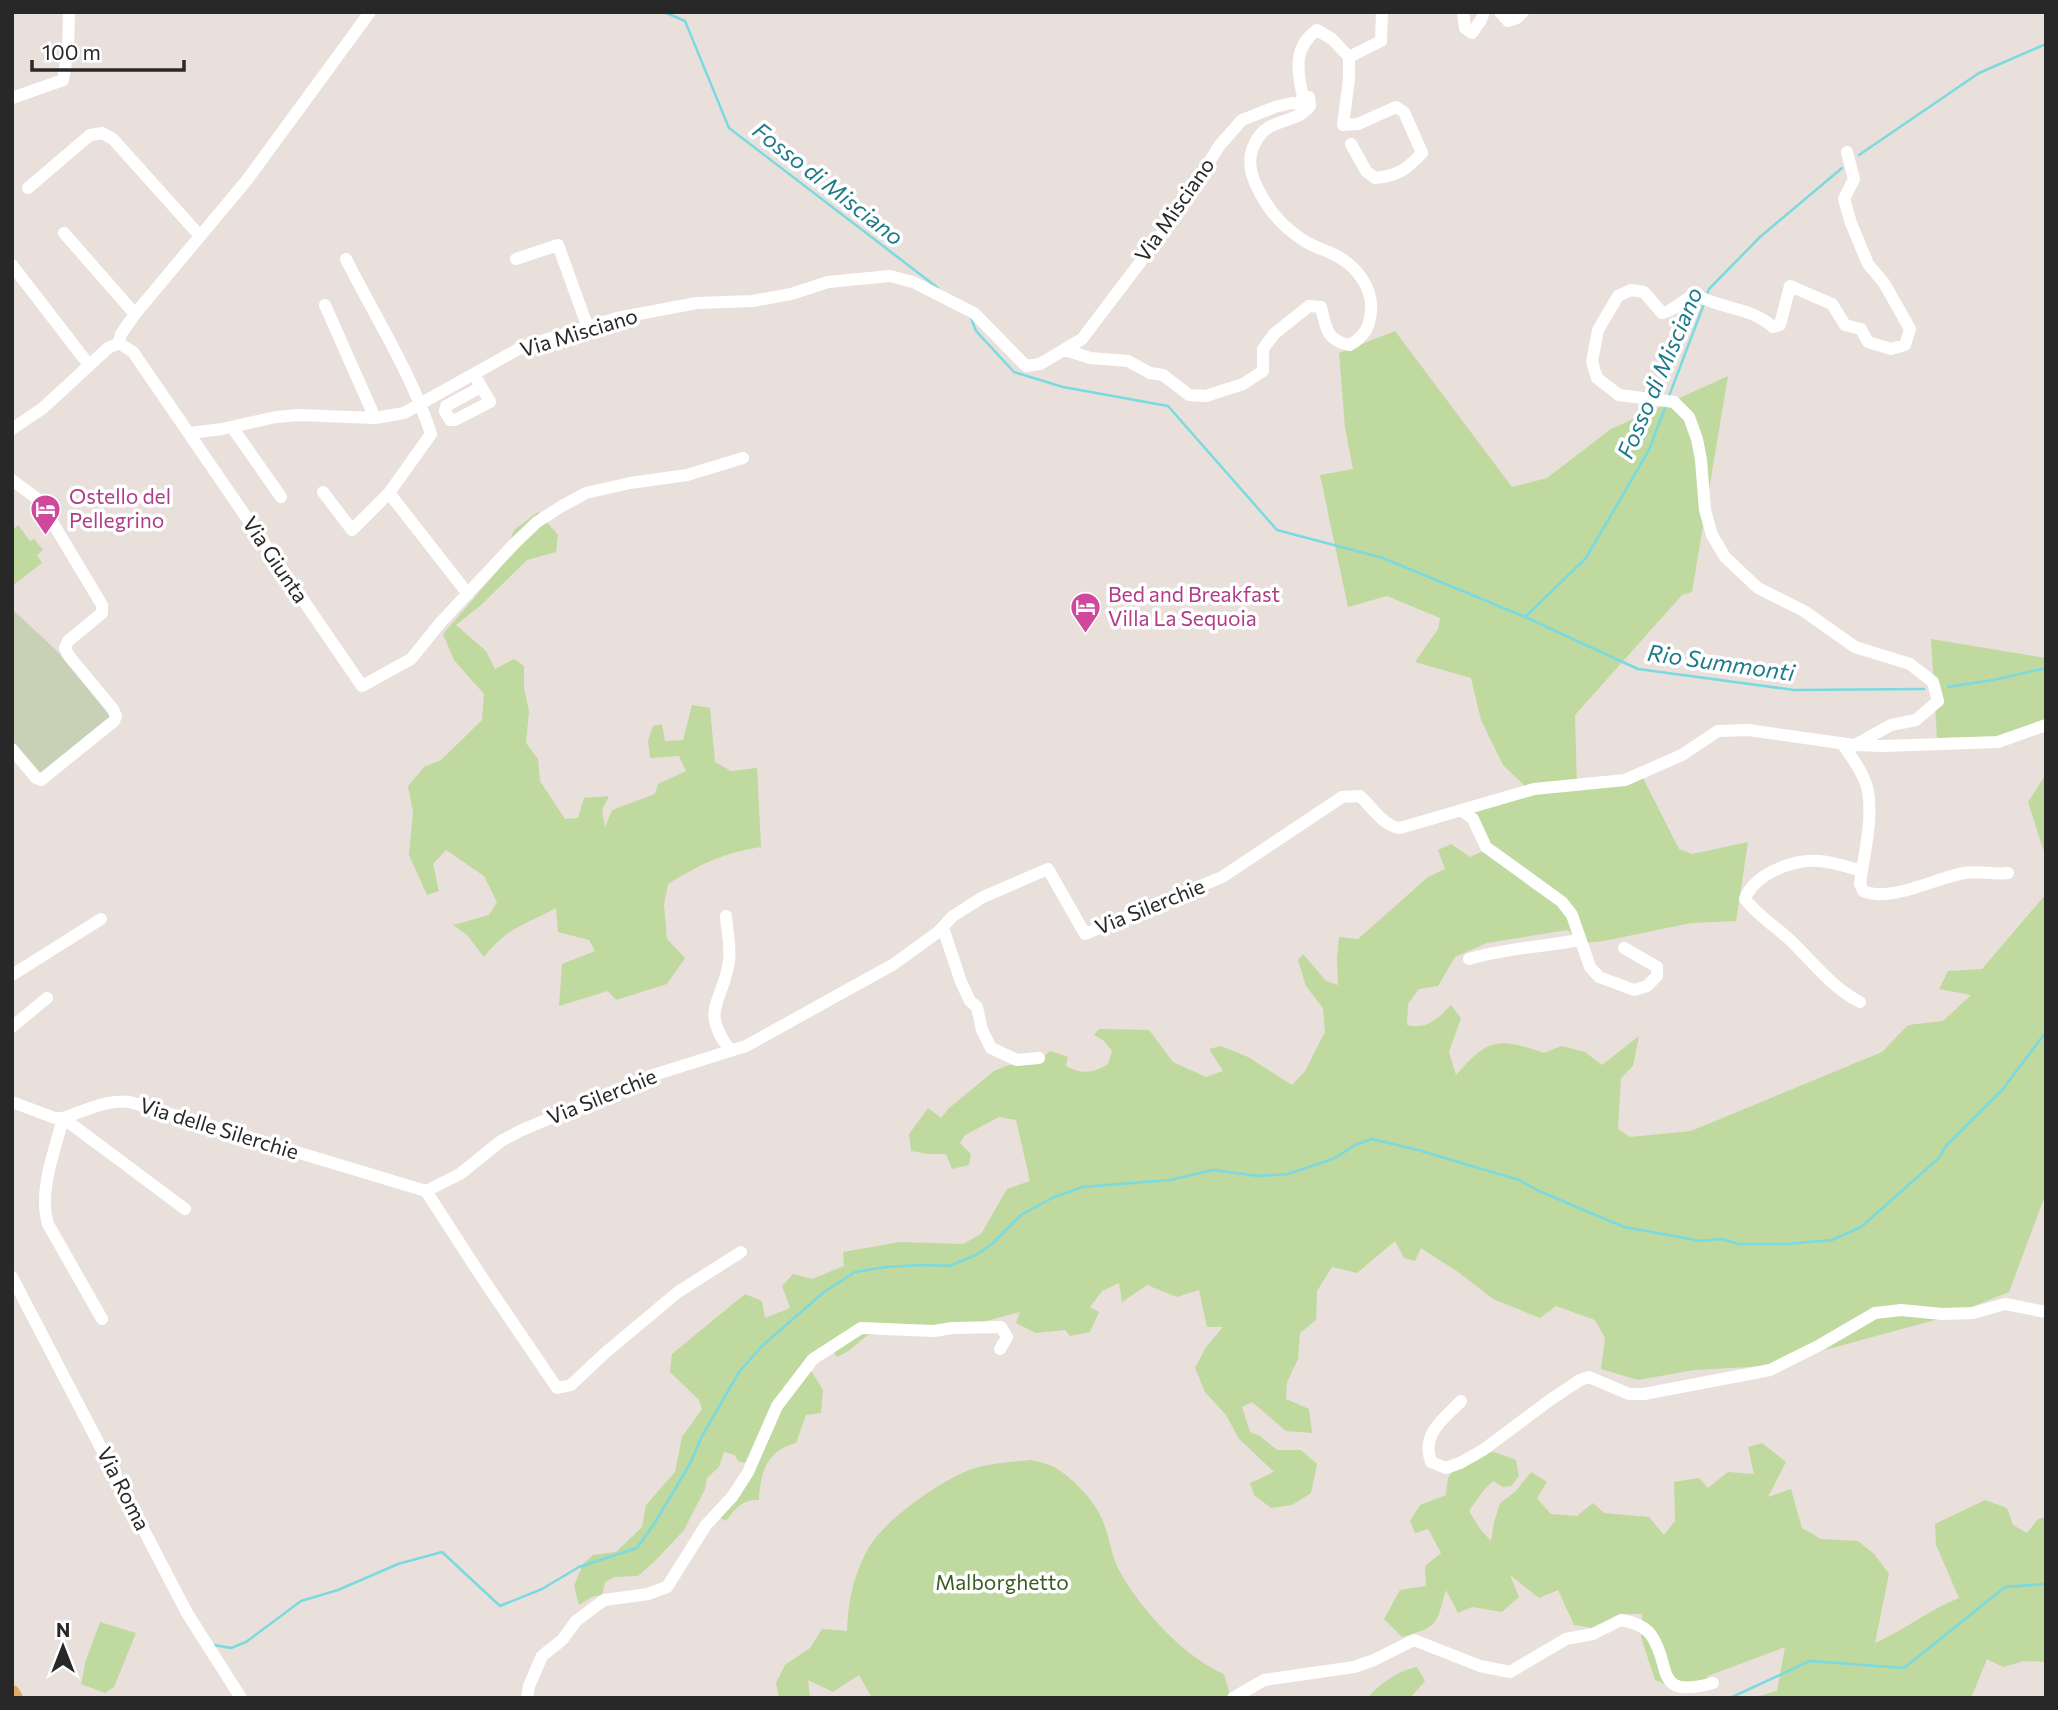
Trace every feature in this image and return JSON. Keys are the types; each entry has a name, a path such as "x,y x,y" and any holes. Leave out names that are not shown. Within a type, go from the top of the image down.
{"main road":[{"path":"12,1693 15,1698"}],"street":[{"path":"12,97 63,80 68,50 69,12"},
{"path":"119,343 121,334 135,314 282,135 370,12"},
{"path":"1349,57 1381,41 1382,12"},
{"path":"1463,12 1465,28 1472,33 1484,12"},
{"path":"1500,12 1508,21 1517,19 1523,12"},
{"path":"1303,97 1297,74 1298,55 1307,37 1317,30 1332,39 1349,57 1343,125 1358,124 1396,107 1404,112 1422,153 1412,164 1393,176 1375,178 1366,171 1351,144"},
{"name":"Via Misciano","path":"190,433 299,415 375,418 404,413 522,347 617,318 697,303 753,301 791,294 828,282 890,276 922,286 974,313 1026,366 1040,364 1082,339 1182,207 1219,146 1242,120 1275,107 1299,104 1303,97 1308,97 1310,106 1303,114 1274,123 1255,141 1249,160 1254,181 1266,206 1286,227 1304,241 1339,257 1364,278 1372,307 1367,331 1361,339 1350,345 1338,343 1328,332 1321,307 1309,306 1274,334 1263,349 1263,371 1243,384 1206,396 1189,395 1163,375 1150,373 1128,361 1090,358 1065,350"},
{"path":"27,188 90,135 102,133 113,139 200,236"},
{"path":"1847,152 1854,179 1844,199 1851,223 1868,264 1884,283 1910,329 1905,345 1891,349 1868,342 1861,329 1845,324 1832,304 1790,286 1780,325 1773,327 1752,313 1709,302 1696,295 1687,297 1668,312 1662,313 1644,292 1631,290 1618,296 1598,330 1592,362 1597,378 1619,395 1667,401 1689,417 1697,439 1705,510 1712,535 1725,557 1758,588 1804,611 1855,647 1910,664 1933,681 1938,701 1916,720 1891,724 1848,744"},
{"path":"64,233 135,314"},
{"path":"516,259 558,245 588,328"},
{"path":"323,492 352,530 389,493 431,434 422,405 346,259"},
{"path":"12,265 89,365"},
{"path":"325,305 375,418"},
{"path":"12,429 43,408 108,348 119,343"},
{"path":"119,343 133,352 190,433"},
{"path":"474,374 481,387"},
{"path":"232,427 281,497"},
{"name":"Via Giunta","path":"190,433 362,686 411,659 468,594"},
{"path":"389,493 468,594 537,522 586,493 630,483 687,475 743,458"},
{"path":"12,480 39,500 102,605 102,613 68,641 65,648 116,716 41,780 36,778 12,749"},
{"path":"1848,744 1884,746 1998,742 2046,725"},
{"name":"Via Silerchie","path":"426,1191 460,1174 522,1129 650,1076 746,1045 875,976 943,928 953,916 983,897 1048,869 1084,934 1222,877 1342,797 1360,796 1392,827 1400,828 1534,789 1625,780 1682,755 1718,731 1748,730 1848,744"},
{"path":"1848,744 1868,792 1868,828 1860,884 1863,891 1873,896 1893,893 1965,872 2008,873"},
{"path":"1461,810 1473,819 1486,847 1562,902 1572,915 1590,967 1599,977 1634,990 1647,986 1657,976 1657,967 1624,948"},
{"path":"1860,1002 1829,981 1745,899 1756,881 1784,866 1803,862 1828,862 1862,872"},
{"path":"726,916 729,957 716,1002 714,1026 730,1051"},
{"path":"12,975 101,919"},
{"path":"943,928 961,982 970,1001 977,1007 982,1030 991,1048 1017,1060 1040,1058"},
{"path":"1469,959 1500,951 1579,940"},
{"path":"12,1027 47,998"},
{"path":"12,1102 55,1118 63,1118 185,1209"},
{"name":"Via delle Silerchie","path":"63,1118 105,1103 131,1102 426,1191"},
{"path":"63,1118 47,1180 44,1212 48,1224 102,1319"},
{"path":"426,1191 557,1388 571,1385 678,1292 741,1252"},
{"name":"Via Roma","path":"12,1276 187,1613 242,1698"},
{"path":"1461,1401 1430,1433 1427,1451 1431,1462 1446,1468 1483,1450 1550,1400 1589,1377 1629,1394 1644,1394 1770,1370 1875,1313 1901,1310 1942,1314 1973,1313 2005,1304 2046,1312"},
{"path":"527,1698 529,1686 542,1656 562,1640 576,1621 604,1600 648,1594 667,1587 706,1525 732,1497 748,1472 777,1406 813,1359 861,1328 934,1331 1001,1327 1007,1337 1000,1349"},
{"path":"1233,1698 1264,1680 1354,1667 1414,1640 1480,1665 1510,1671 1566,1639 1593,1634 1621,1620 1636,1623 1650,1633 1670,1682 1681,1688 1713,1683"}],"green space":[{"path":"1395,331 1512,487 1547,478 1611,429 1728,376 1692,592 1682,595 1575,715 1577,786 1642,776 1679,849 1692,854 1748,842 1736,921 1691,923 1584,943 1567,930 1487,943 1455,957 1438,986 1419,989 1408,1004 1407,1025 1426,1025 1451,1005 1461,1018 1449,1052 1456,1075 1477,1054 1495,1044 1516,1044 1544,1053 1561,1046 1585,1052 1602,1065 1639,1036 1633,1066 1621,1078 1618,1129 1630,1137 1691,1131 1882,1052 1908,1025 1943,1021 1971,995 1939,989 1948,971 1982,969 2046,894 2046,1193 2009,1292 1946,1317 1766,1366 1694,1370 1638,1380 1601,1369 1605,1338 1595,1320 1556,1306 1540,1318 1493,1299 1421,1248 1415,1261 1404,1258 1395,1241 1357,1273 1332,1267 1317,1291 1316,1320 1300,1333 1298,1359 1287,1382 1286,1399 1309,1409 1312,1433 1286,1431 1252,1402 1242,1407 1250,1432 1260,1436 1277,1450 1301,1450 1317,1464 1311,1493 1292,1505 1271,1508 1254,1495 1250,1483 1274,1472 1239,1439 1226,1415 1205,1392 1195,1368 1206,1347 1223,1327 1207,1327 1199,1290 1177,1297 1147,1285 1122,1302 1119,1283 1102,1291 1090,1307 1099,1312 1090,1332 1070,1336 1065,1330 1036,1333 1016,1323 1020,1312 982,1322 896,1334 868,1335 837,1357 828,1344 807,1364 823,1390 821,1413 806,1415 796,1443 778,1451 767,1464 761,1481 759,1500 748,1501 740,1506 726,1521 714,1515 746,1463 738,1461 735,1455 724,1452 719,1467 707,1478 705,1489 684,1530 656,1560 638,1576 615,1577 605,1582 602,1595 592,1597 579,1605 574,1586 583,1564 593,1555 616,1552 642,1527 646,1505 675,1472 682,1437 702,1409 699,1400 670,1372 672,1354 745,1294 762,1301 765,1318 790,1308 782,1286 793,1274 812,1279 844,1266 843,1252 900,1242 963,1244 981,1234 1007,1189 1030,1181 1016,1120 999,1117 965,1135 960,1143 971,1154 969,1165 952,1169 946,1154 911,1151 909,1134 928,1108 941,1118 949,1108 994,1071 1009,1065 1037,1063 1050,1051 1068,1057 1066,1066 1077,1071 1087,1072 1103,1067 1108,1064 1112,1051 1103,1040 1094,1035 1099,1029 1149,1030 1173,1062 1206,1077 1223,1071 1209,1049 1221,1046 1248,1057 1292,1085 1305,1071 1325,1032 1323,1008 1306,986 1298,960 1303,954 1326,981 1338,985 1339,937 1358,939 1428,877 1445,869 1438,850 1451,844 1470,857 1490,848 1474,812 1529,790 1503,765 1481,720 1471,678 1415,662 1438,629 1440,618 1387,596 1348,607 1320,475 1353,469 1345,428 1339,353"},
{"path":"538,512 558,535 556,552 527,560 481,605 456,625 486,651 495,669 514,659 524,666 524,688 529,711 526,743 538,759 540,781 565,819 578,818 584,798 609,796 602,810 605,827 612,810 655,794 658,784 686,771 679,756 650,758 648,741 653,726 662,724 665,741 683,740 692,705 710,708 715,762 731,771 757,768 761,847 713,860 668,884 664,905 667,939 685,958 667,984 616,1000 608,991 559,1006 562,964 595,951 589,940 558,932 556,908 509,933 484,957 467,935 453,925 489,915 497,902 484,876 446,850 433,864 439,891 427,895 409,855 413,812 408,786 424,767 441,760 482,720 484,694 454,660 443,634 499,569 514,530"},
{"path":"18,525 30,541 34,539 43,550 37,555 42,563 12,586 12,530"},
{"path":"12,609 57,651 112,719 43,775 12,741"},
{"path":"1931,639 2046,658 2046,724 1998,737 1937,738"},
{"path":"2046,774 2046,858 2028,802"},
{"path":"1762,1443 1786,1462 1768,1497 1791,1489 1802,1528 1821,1539 1858,1541 1874,1554 1889,1574 1875,1643 1959,1598 1936,1545 1935,1524 1985,1500 2007,1508 2013,1525 2027,1533 2038,1519 2046,1517 2046,1662 2024,1661 2003,1667 1987,1659 1971,1698 1751,1698 1777,1691 1785,1647 1708,1676 1700,1689 1677,1689 1655,1680 1641,1637 1642,1614 1626,1614 1592,1628 1574,1625 1558,1590 1539,1598 1510,1575 1519,1597 1502,1612 1472,1607 1458,1613 1446,1590 1437,1617 1430,1627 1402,1637 1384,1619 1400,1590 1426,1586 1425,1566 1441,1553 1428,1529 1415,1533 1410,1521 1420,1505 1446,1495 1448,1478 1462,1457 1494,1452 1516,1460 1519,1476 1511,1486 1503,1487 1493,1481 1469,1511 1491,1541 1500,1503 1515,1492 1531,1472 1547,1482 1537,1498 1551,1514 1577,1516 1593,1503 1604,1513 1649,1517 1664,1535 1675,1521 1674,1482 1699,1478 1708,1488 1728,1472 1754,1474 1748,1447"},
{"name":"Malborghetto","path":"1031,1460 1056,1468 1087,1495 1103,1522 1119,1570 1128,1585 1151,1616 1179,1644 1224,1674 1231,1698 872,1698 859,1675 833,1692 808,1680 810,1698 779,1698 776,1683 785,1665 810,1648 822,1629 847,1631 850,1598 859,1567 869,1547 888,1525 915,1502 959,1474 986,1465"},
{"path":"100,1622 136,1633 114,1687 105,1693 81,1684 86,1660"},
{"path":"1417,1667 1425,1681 1410,1698 1367,1698 1390,1678"}],"waterway":[{"name":"Fosso di Misciano","path":"664,12 685,21 729,128 938,288"},
{"name":"Fosso di Misciano","path":"1859,155 1979,73 2046,44"},
{"name":"Fosso di Misciano","path":"1707,294 1760,237 1842,168"},
{"name":"Fosso di Misciano","path":"1669,396 1704,304"},
{"name":"Fosso di Misciano","path":"971,318 976,331 1014,372 1063,387 1168,406 1277,530 1383,558 1525,617 1586,558 1649,450 1666,405"},
{"name":"Rio Summonti","path":"1525,617 1638,669 1794,690 1924,689"},
{"name":"Rio Summonti","path":"1948,687 2046,668"},
{"path":"214,1645 231,1648 246,1642 301,1601 338,1590 398,1564 442,1552 500,1606 542,1589 579,1567 637,1548 690,1464 702,1436 739,1372 762,1346 824,1292 855,1272 886,1267 949,1266 976,1255 992,1244 1021,1215 1052,1198 1082,1187 1170,1180 1213,1170 1259,1176 1288,1174 1335,1158 1355,1145 1372,1139 1519,1180 1624,1227 1701,1241 1721,1239 1739,1244 1832,1240 1861,1227 1939,1158 1945,1147 2002,1090 2046,1032"},
{"path":"1730,1698 1810,1661 1904,1668 2005,1587 2046,1584"}],"place":[{"name":"Ostello del Pellegrino","path":"46,536"},
{"name":"Bed and Breakfast Villa La Sequoia","path":"1085,634"}]}
